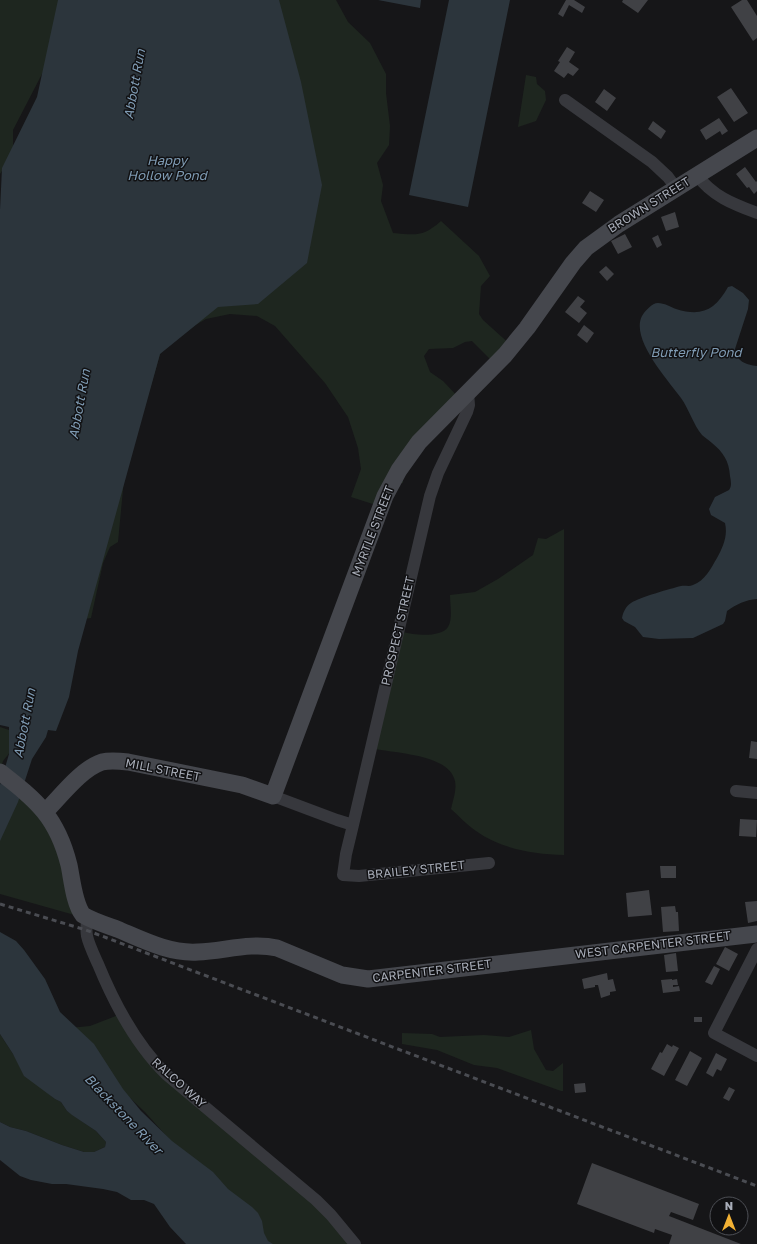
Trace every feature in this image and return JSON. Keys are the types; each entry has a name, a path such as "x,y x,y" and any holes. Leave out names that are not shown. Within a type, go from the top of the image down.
{"street":[{"path":"566,100 652,162 668,177 676,188"},
{"name":"BROWN STREET","path":"555,289 573,263 594,241 757,138"},
{"path":"697,175 704,184 718,196 757,213"},
{"name":"MYRTLE STREET","path":"274,796 391,482 419,442 516,342 555,289"},
{"name":"PROSPECT STREET","path":"343,875 352,825 430,496 438,474 467,412 469,405 468,393"},
{"name":"MILL STREET","path":"45,812 81,775 90,768 103,762 117,761 242,785 352,825"},
{"path":"0,772 27,793 45,812 51,821 63,844 80,911 88,917"},
{"path":"736,791 757,793"},
{"name":"BRAILEY STREET","path":"343,875 359,876 489,863"},
{"name":"CARPENTER STREET","path":"88,917 159,946 175,950 198,952 254,946 269,946 342,975 364,979 375,979 549,958"},
{"name":"RALCO WAY","path":"88,917 86,924 87,937 104,979 135,1035 158,1066 316,1200 331,1215 355,1244"},
{"name":"WEST CARPENTER STREET","path":"549,958 757,934"},
{"path":"757,948 714,1033 757,1056"}],"shaded area":[{"path":"0,0 62,0 58,43 13,130 13,148 9,160 0,174"},
{"path":"273,0 336,0 348,22 370,43 386,74 386,93 390,126 389,145 377,163 383,185 381,201 393,233 419,234 429,230 441,221 479,256 490,276 481,286 479,314 483,320 512,346 495,364 472,341 465,342 453,348 429,349 424,356 430,372 443,381 461,400 403,472 403,483 396,483 382,507 351,497 361,469 358,448 348,417 325,383 275,326 257,316 230,314 206,319 163,344 124,479 118,542 110,547 103,563 91,618 84,619 92,563"},
{"path":"526,75 536,77 537,84 545,91 546,100 536,121 518,127"},
{"path":"564,529 564,855 529,852 507,846 486,837 469,826 451,809 456,786 454,778 449,770 441,764 419,756 375,749 403,632 427,635 440,633 445,630 450,624 450,595 475,592 498,579 533,555 538,538 546,539"},
{"path":"0,727 12,731 11,751 3,761 0,771"},
{"path":"17,793 41,810 82,918 0,894 0,833"},
{"path":"121,1014 157,1068 304,1191 354,1244 269,1244 203,1177 145,1112 129,1097 69,1028 90,1026"},
{"path":"531,1030 534,1049 546,1070 553,1071 563,1063 563,1091 497,1068 474,1065 437,1050 402,1044 402,1033 432,1034 440,1037 484,1035 509,1037"},
{"path":"0,1034 13,1054 50,1095 61,1102 67,1111 96,1131 106,1142 105,1147 94,1152 84,1152 26,1131 10,1127 0,1122"}],"water":[{"name":"Happy Hollow Pond","path":"58,0 279,0 301,82 322,185 307,263 258,304 218,307 160,354 78,651 69,697 56,731 48,730 46,737 32,759 18,802 0,841 0,785 9,754 9,727 0,725 0,210 2,168 37,97"},
{"path":"378,0 421,0 420,8"},
{"path":"449,0 510,0 468,207 409,195"},
{"name":"Butterfly Pond","path":"732,286 743,293 749,300 748,309 735,349 737,357 742,362 757,366 757,599 745,601 734,606 727,611 723,624 693,638 659,639 643,637 635,627 624,621 622,618 625,609 631,603 655,593 681,586 692,586 707,574 721,550 726,532 725,523 711,515 709,509 715,497 729,490 731,483 725,457 699,431 684,402 660,371 646,348 641,336 640,325 642,316 651,306 656,303 665,304 685,311 700,312 707,310 718,301 728,287"},
{"name":"Blackstone River","path":"0,932 16,941 24,950 45,979 60,1012 94,1044 123,1089 141,1111 172,1141 213,1172 228,1189 258,1213 262,1221 264,1233 268,1241 273,1244 186,1244 170,1227 154,1204 144,1200 131,1200 117,1192 103,1189 66,1184 52,1184 31,1180 20,1176 0,1160 0,1122 10,1127 26,1131 84,1152 94,1152 105,1147 106,1142 96,1131 67,1111 61,1102 24,1076 13,1054 0,1034"}],"building":[{"path":"566,0 574,0 585,7 582,13 569,5 563,17 558,14"},
{"path":"623,0 648,0 638,13 622,2"},
{"path":"742,0 747,0 757,16 757,38 753,41 731,7"},
{"path":"567,47 575,52 569,62 579,69 573,76 568,73 564,78 554,71 560,62 558,61"},
{"path":"731,88 748,113 734,122 717,97"},
{"path":"604,89 616,98 607,111 595,102"},
{"path":"719,118 728,131 722,135 720,131 706,140 700,130"},
{"path":"653,121 666,131 661,139 648,129"},
{"path":"745,167 756,182 757,181 757,191 754,194 736,174"},
{"path":"590,191 604,200 596,212 582,203"},
{"path":"675,212 679,227 666,231 661,217"},
{"path":"625,234 632,247 618,254 611,241"},
{"path":"658,235 662,245 657,248 652,238"},
{"path":"606,266 614,274 607,281 599,272"},
{"path":"578,296 585,301 580,307 587,313 579,323 565,312"},
{"path":"584,325 594,333 587,343 577,335"},
{"path":"751,741 757,742 757,759 749,758"},
{"path":"740,819 757,820 756,837 739,836"},
{"path":"660,866 676,866 676,878 661,878"},
{"path":"649,890 652,915 628,917 626,893"},
{"path":"757,901 757,921 748,923 745,902"},
{"path":"675,906 676,912 678,912 679,931 663,932 661,907"},
{"path":"725,947 738,954 729,971 716,964"},
{"path":"676,953 678,971 666,972 664,955"},
{"path":"714,966 720,969 712,985 705,982"},
{"path":"607,973 608,980 613,979 616,991 610,992 610,995 601,998 598,985 584,989 582,979"},
{"path":"677,979 678,985 673,985 673,987 679,986 680,991 663,993 661,980"},
{"path":"694,1017 702,1017 702,1022 694,1022"},
{"path":"667,1044 672,1047 673,1045 679,1048 664,1076 651,1069 660,1052 662,1053"},
{"path":"690,1051 702,1058 687,1086 675,1080"},
{"path":"716,1053 727,1059 721,1071 717,1069 713,1077 706,1073"},
{"path":"585,1083 586,1092 575,1093 574,1084"},
{"path":"729,1087 735,1090 729,1101 723,1098"},
{"path":"592,1163 699,1204 693,1220 671,1212 669,1216 709,1232 709,1236 720,1236 741,1244 669,1244 672,1235 655,1229 654,1233 577,1204"}],"railway":[{"path":"0,904 86,930 757,1186"}],"water label":[{"name":"Abbott Run","path":"134,84"},
{"name":"Abbott Run","path":"79,404"},
{"name":"Abbott Run","path":"24,723"}]}
